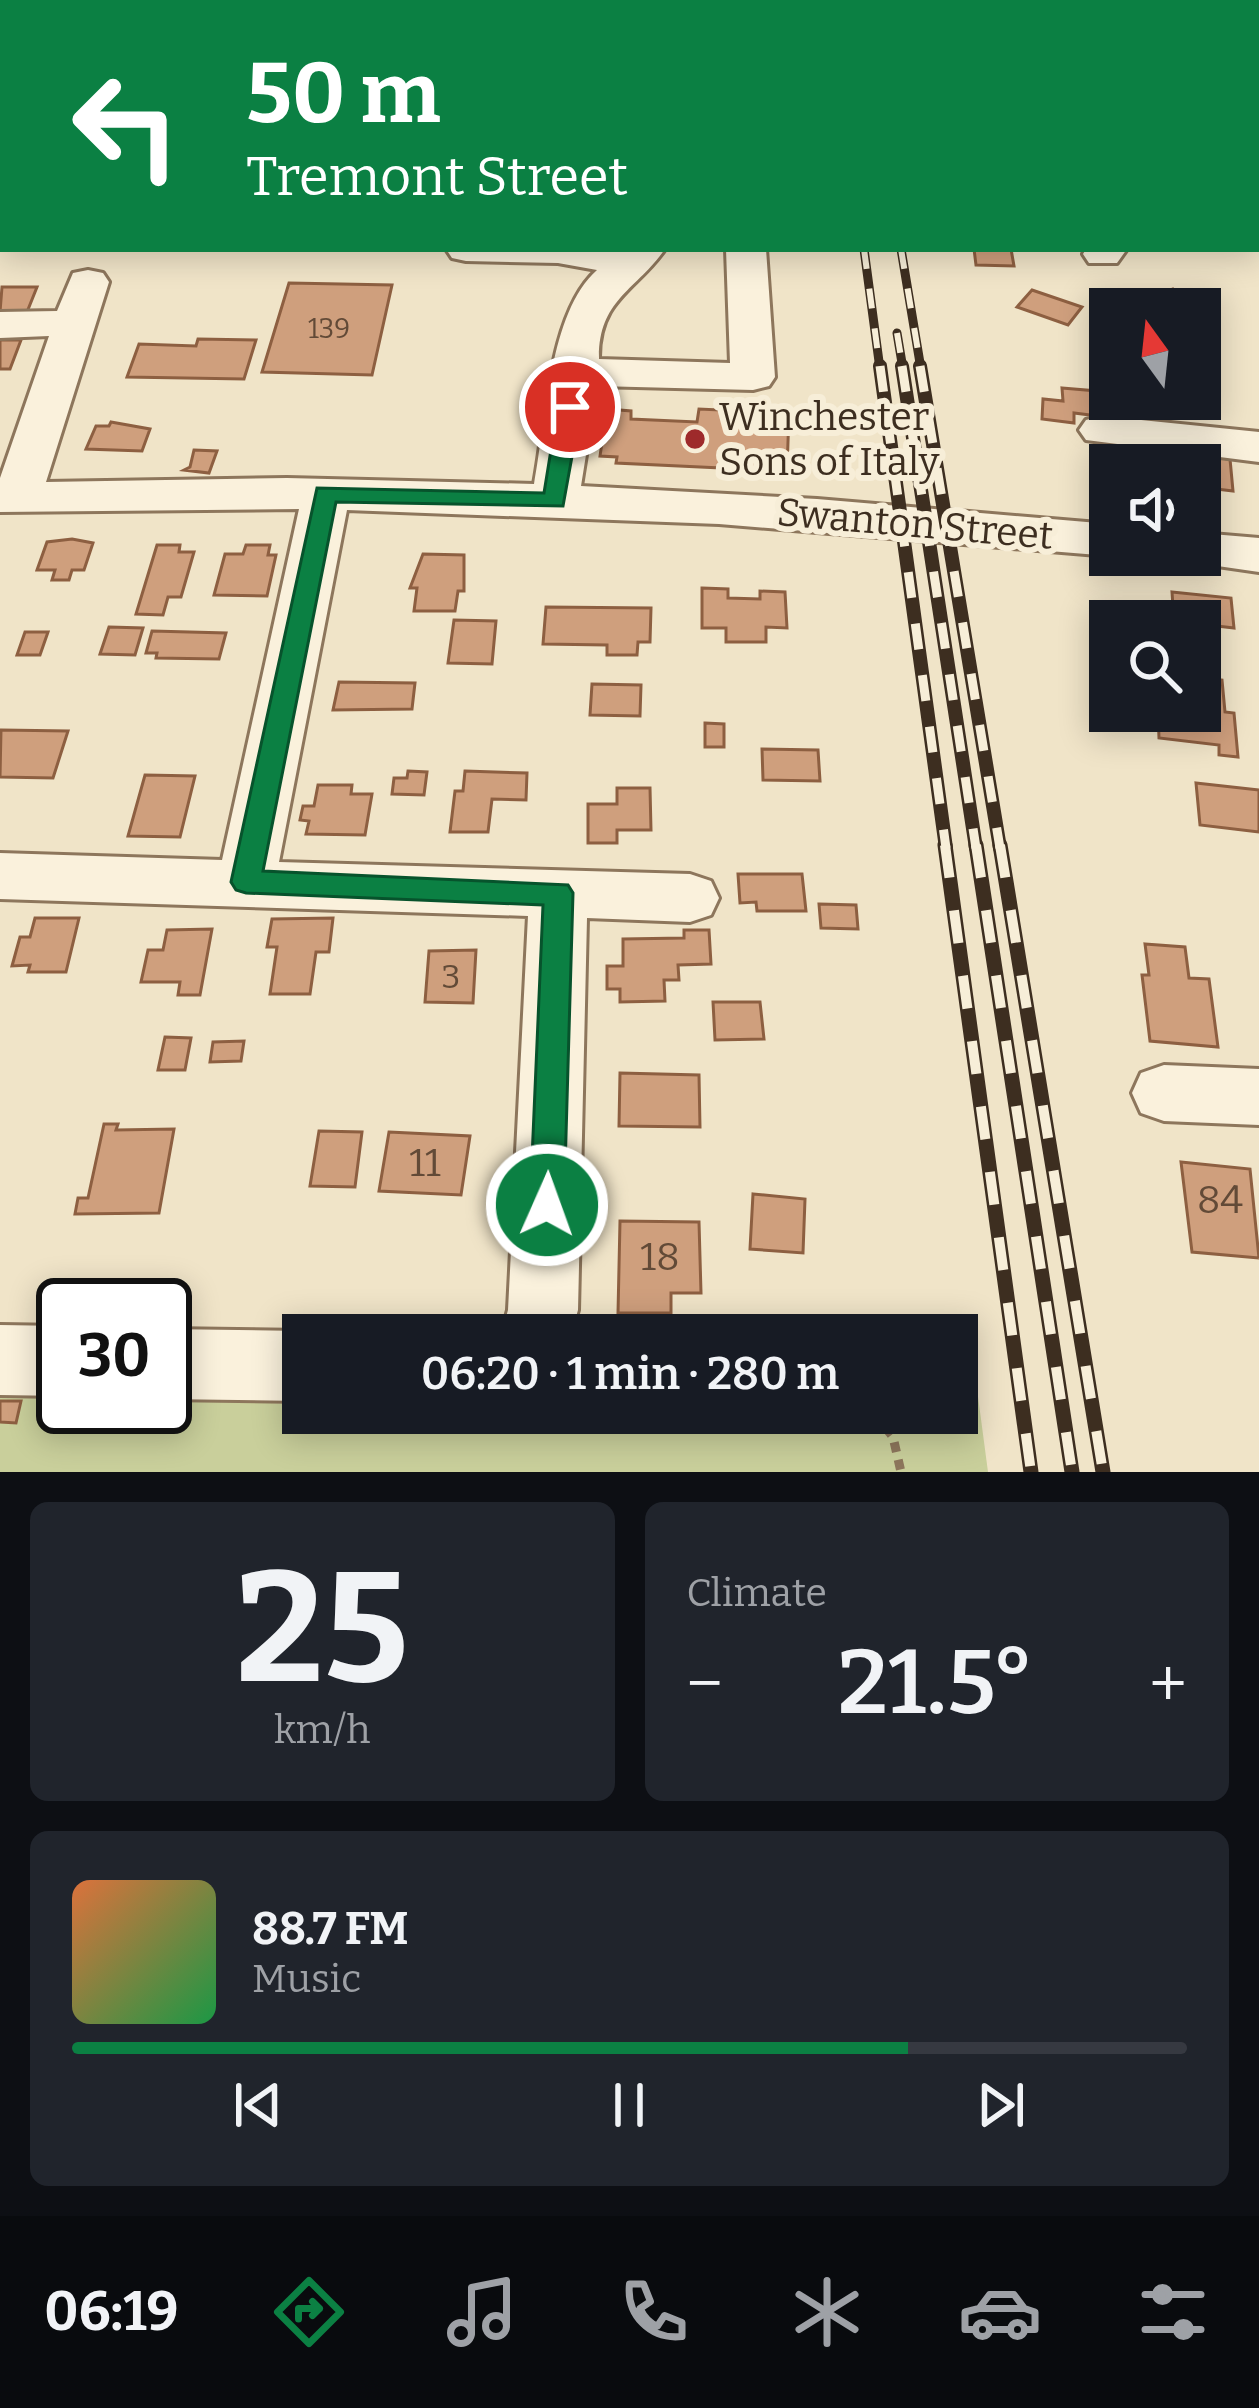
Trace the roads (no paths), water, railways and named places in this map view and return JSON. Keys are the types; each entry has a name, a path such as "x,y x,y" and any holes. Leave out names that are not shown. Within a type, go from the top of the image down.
{"street":[{"path":"574,252 637,256"},
{"path":"577,372 753,377 746,252"},
{"path":"555,501 577,372 577,344 599,290 637,256"},
{"path":"0,326 81,303 8,497"},
{"path":"1102,430 1259,447"},
{"path":"246,882 326,494"},
{"name":"Swanton Street","path":"8,497 326,494 555,501 885,520 1089,538"},
{"path":"1221,551 1259,555"},
{"path":"0,876 690,898"},
{"path":"543,1314 558,893"},
{"path":"1164,1093 1259,1097"},
{"path":"0,1360 36,1361"},
{"path":"192,1364 282,1366"}],"railway":[{"path":"864,252 880,369"},
{"path":"902,252 921,369"},
{"path":"897,333 903,369"},
{"path":"880,366 946,848"},
{"path":"902,366 976,848"},
{"path":"920,366 1000,848"},
{"path":"945,845 1031,1472"},
{"path":"976,845 1072,1472"},
{"path":"1000,845 1103,1472"}],"place":[{"name":"Winchester Sons of Italy","path":"695,439"}]}
